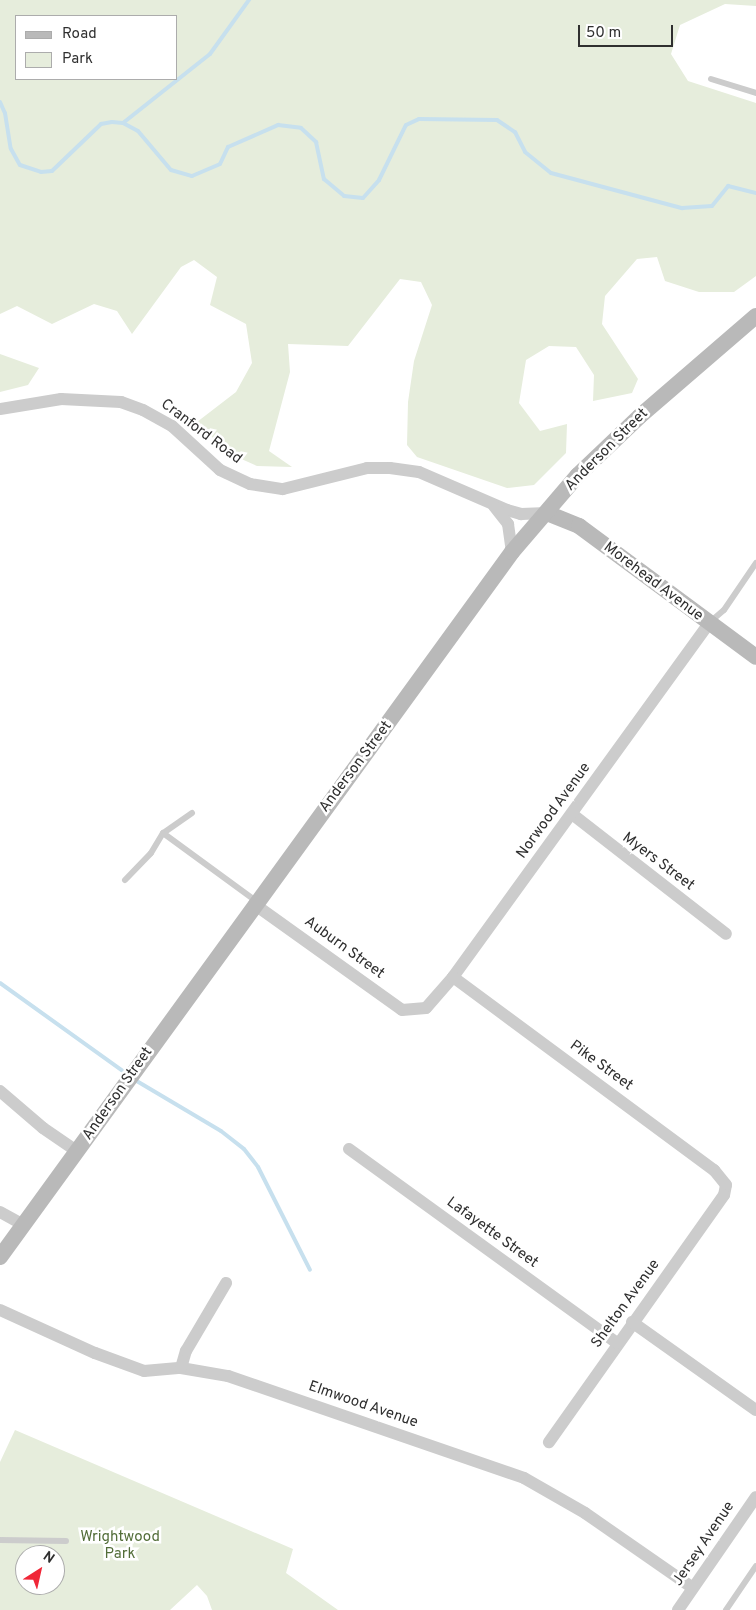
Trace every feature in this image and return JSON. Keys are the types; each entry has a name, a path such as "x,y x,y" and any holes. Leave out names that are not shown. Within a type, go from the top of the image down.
{"street":[{"name":"Anderson Street","path":"0,1257 78,1152 255,903 512,552 578,475 640,416 756,316"},
{"name":"Cranford Road","path":"0,409 61,399 121,402 143,410 172,426 220,470 250,484 283,489 367,468 390,468 419,472 494,506 521,514 547,513"},
{"path":"494,506 508,524 512,552"},
{"name":"Morehead Avenue","path":"547,513 579,526 756,657"},
{"name":"Norwood Avenue","path":"417,1010 426,1008 453,977 709,623"},
{"name":"Myers Street","path":"572,814 726,934"},
{"name":"Auburn Street","path":"255,903 402,1010 417,1010"},
{"name":"Pike Street","path":"453,977 714,1170 726,1185"},
{"path":"0,1091 42,1128 78,1152"},
{"name":"Lafayette Street","path":"349,1149 617,1343"},
{"name":"Shelton Avenue","path":"549,1442 617,1343 724,1195 726,1185"},
{"path":"0,1212 24,1225"},
{"path":"181,1368 186,1351 226,1283"},
{"name":"Elmwood Avenue","path":"0,1310 95,1353 144,1371 181,1368 228,1376 524,1478 585,1513 694,1588"},
{"path":"632,1322 756,1410"},
{"name":"Jersey Avenue","path":"678,1610 756,1497"}],"lane":[{"path":"711,79 756,93"},
{"path":"709,623 724,610 756,563"},
{"path":"125,880 151,853 162,833 192,813"},
{"path":"162,833 255,903"},
{"path":"0,1540 66,1541"},
{"path":"726,1610 756,1566"}],"green space":[{"path":"0,0 756,0 756,6 725,4 680,25 671,54 688,81 756,103 756,276 734,292 699,292 665,281 657,257 637,259 605,296 602,324 638,379 632,393 593,401 594,375 576,347 549,346 526,360 519,403 540,431 567,424 566,453 534,485 507,488 417,457 407,445 408,402 414,361 432,305 421,282 400,279 348,346 288,344 290,372 269,451 292,467 257,466 228,453 197,422 236,392 252,363 246,324 210,305 217,277 194,260 181,267 132,334 117,311 94,304 52,324 17,306 0,314"},
{"path":"0,354 39,368 28,385 0,392"},
{"name":"Wrightwood Park","path":"15,1430 293,1549 286,1573 338,1610 212,1610 207,1596 197,1585 170,1610 0,1610 0,1462"}],"waterway":[{"path":"178,79 210,54 249,0"},
{"path":"123,123 177,80"},
{"path":"0,102 5,113 11,149 20,165 41,172 52,171 101,124 123,123 138,131 171,170 192,176 220,164 228,147 278,125 301,128 316,142 324,179 344,196 363,198 379,180 406,125 419,119 497,120 515,132 525,152 551,173 682,208 712,206 728,186 756,193"},
{"path":"0,983 127,1074"},
{"path":"135,1080 221,1131 244,1149 258,1167 310,1270"}]}
